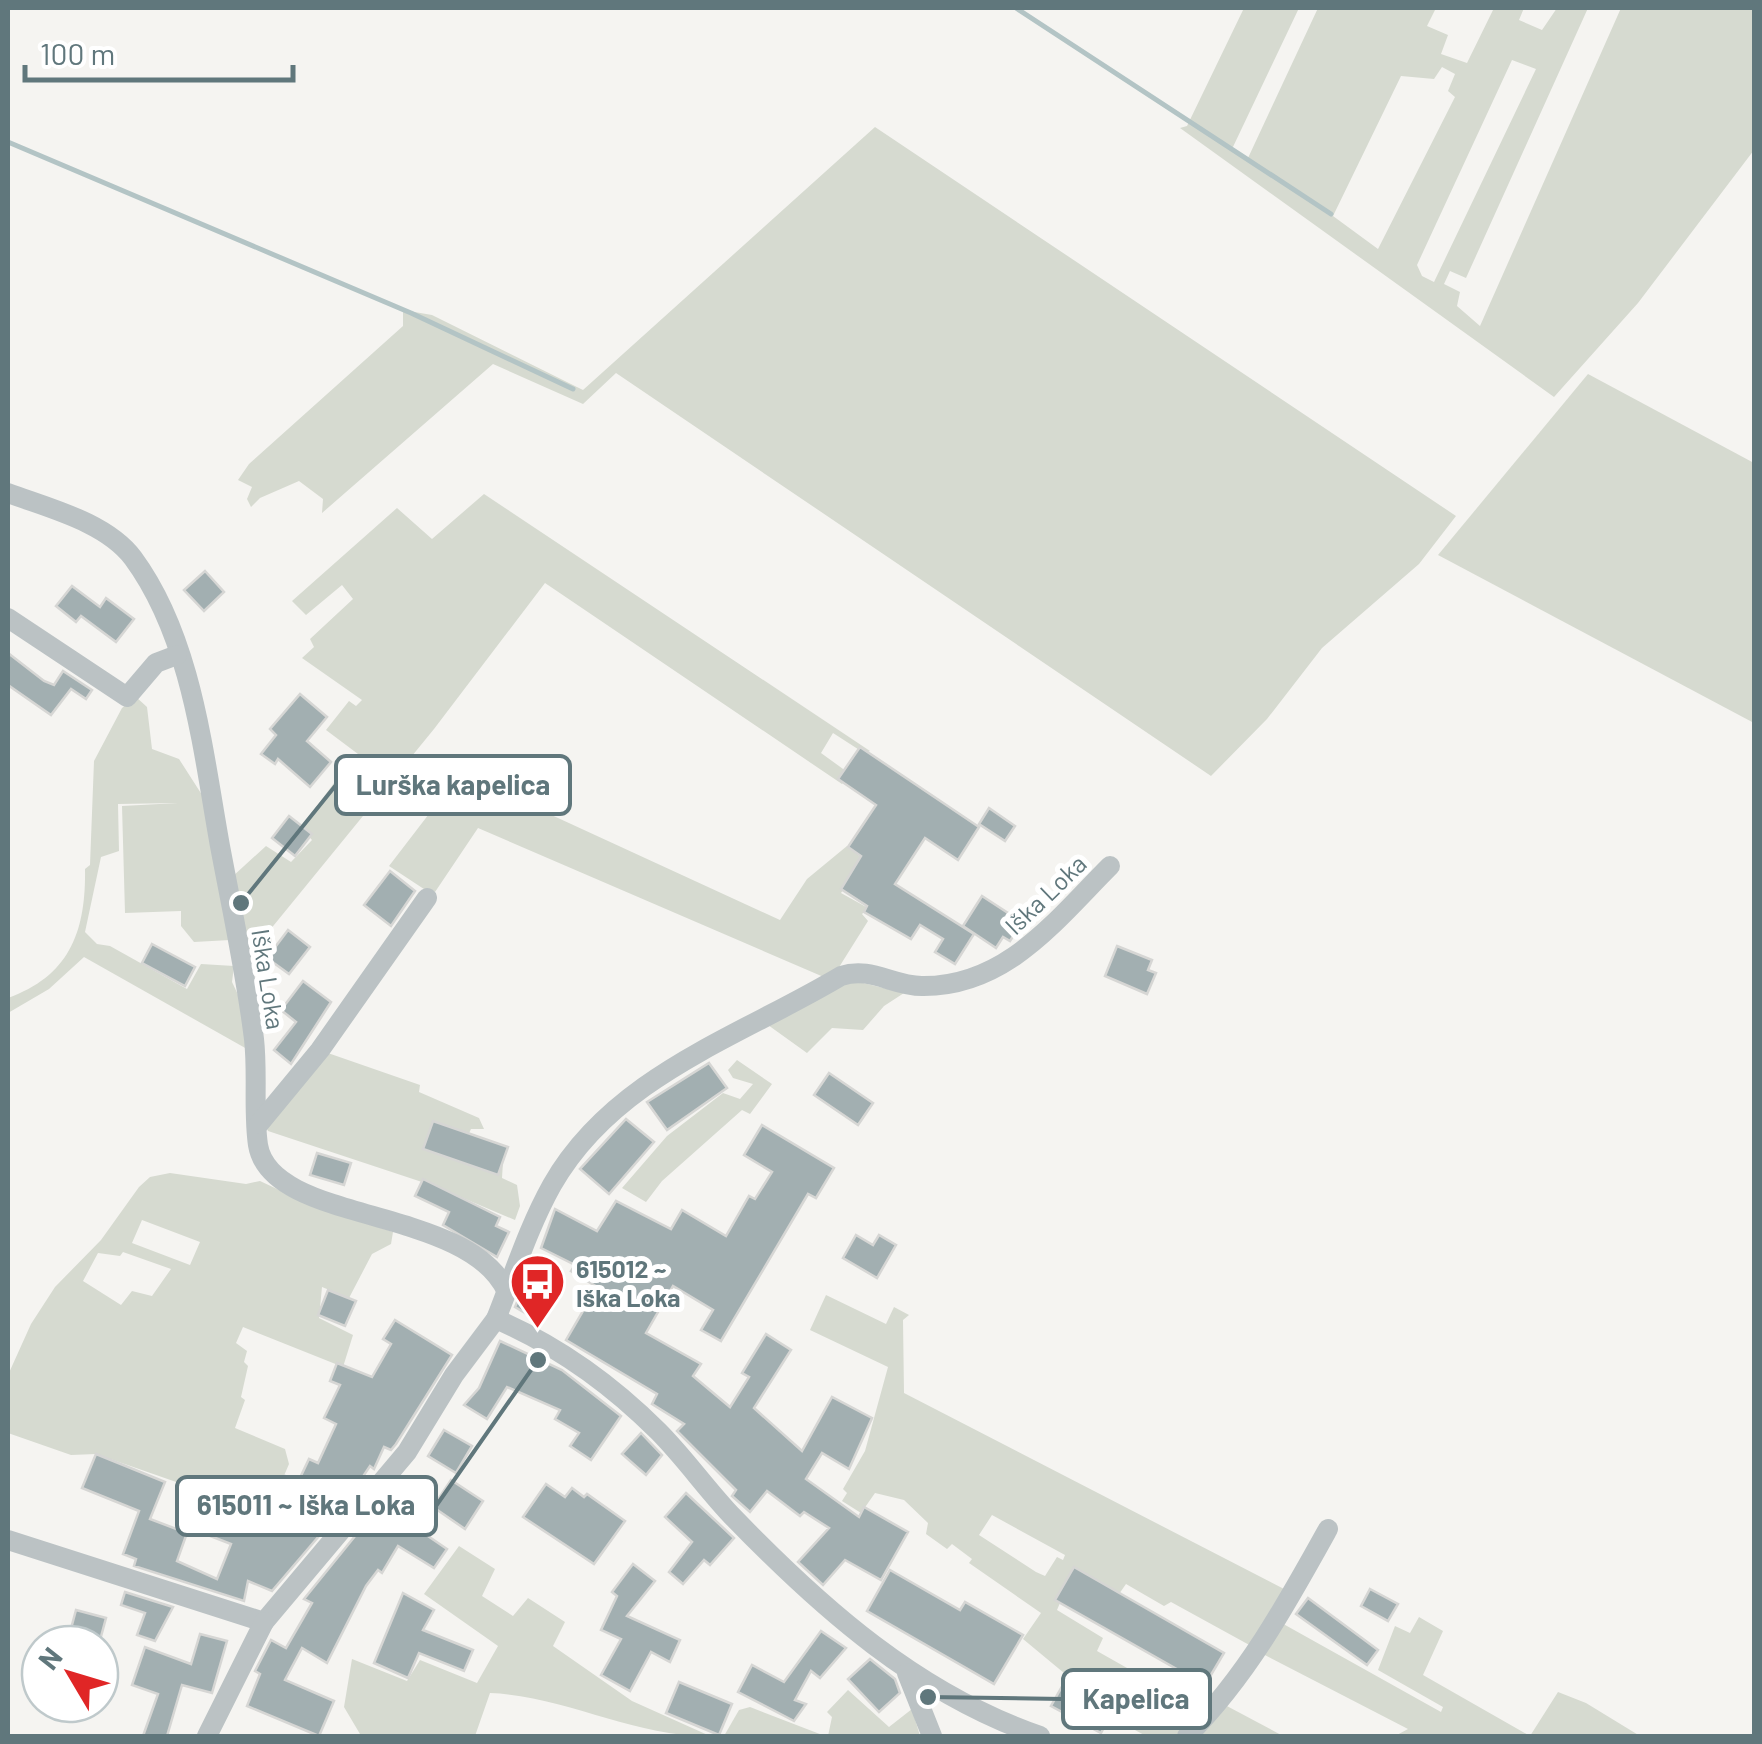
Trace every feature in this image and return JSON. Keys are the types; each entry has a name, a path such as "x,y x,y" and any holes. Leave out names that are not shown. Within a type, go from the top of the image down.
{"street":[{"name":"Iška Loka","path":"8,493 90,526 132,557 178,655 199,725 240,952 254,1041 258,1146 267,1166 308,1194 458,1244 492,1266 508,1292"},
{"path":"8,618 127,697 156,663 178,655"},
{"name":"Iška Loka","path":"264,1622 407,1452 454,1375 496,1319 522,1244 554,1182 611,1110 642,1087 841,976 858,970 908,986 940,986 1002,967 1025,950 1110,866"},
{"path":"259,1124 320,1050 427,898"},
{"path":"496,1319 534,1336 610,1388 659,1432 731,1515 810,1594 907,1672 1040,1736"},
{"path":"1187,1736 1220,1704 1257,1652 1328,1529"},
{"path":"8,1540 264,1622 207,1736"},
{"path":"907,1672 932,1736"}],"shaded area":[{"path":"1244,8 1299,8 1232,149 1248,158 1318,8 1436,8 1427,26 1448,35 1441,54 1467,63 1494,8 1524,8 1519,20 1542,30 1557,8 1588,8 1466,278 1450,271 1444,284 1460,292 1457,306 1480,326 1621,8 1754,8 1754,150 1638,303 1554,397 1180,128 1187,126","holes":["1512,60 1536,69 1434,282 1422,276 1417,265","1442,67 1455,74 1448,91 1455,97 1378,249 1333,216 1401,76 1434,79"]},
{"path":"875,127 1456,516 1419,564 1322,648 1267,719 1211,776 616,373 583,404 493,364 322,513 323,499 299,481 260,498 251,507 247,499 252,487 238,480 249,464 403,326 403,310 432,315 583,390"},
{"path":"1588,374 1754,463 1754,723 1438,555"},
{"path":"484,494 870,751 864,753 833,733 821,753 850,774 842,784 545,583 434,729 247,958 232,877 266,846 291,862 312,840 301,828 342,772 353,778 366,760 326,730 349,701 356,706 362,700 302,658 314,647 310,639 353,599 342,585 306,615 292,601 397,508 432,539"},
{"path":"136,697 147,707 152,749 179,759 204,798 230,940 194,942 181,926 181,911 125,913 122,806 178,803 118,804 119,851 101,857 85,932 97,944 110,946 187,989 201,964 234,966 232,982 241,1001 247,1049 84,957 49,989 8,1013 8,998 29,989 60,964 77,931 85,869 90,865 94,761 122,708"},
{"path":"465,767 508,795 780,920 807,879 847,846 863,859 841,893 868,908 862,914 868,921 836,972 826,978 478,828 433,895 389,866"},
{"path":"851,980 904,993 884,1006 863,1030 832,1028 807,1053 768,1025"},
{"path":"325,1052 420,1085 419,1092 479,1118 484,1129 471,1129 464,1144 503,1162 502,1178 517,1185 520,1206 515,1220 437,1187 268,1131 265,1125"},
{"path":"737,1060 772,1084 750,1114 742,1110 662,1181 646,1202 622,1188 667,1136 723,1093 740,1099 753,1084 733,1078 728,1070"},
{"path":"170,1173 246,1184 260,1181 307,1203 393,1232 391,1244 372,1254 349,1298 322,1287 319,1318 353,1335 343,1367 243,1327 236,1343 247,1351 244,1362 248,1366 241,1397 245,1400 235,1428 285,1449 289,1464 274,1499 248,1493 242,1505 96,1454 71,1455 8,1433 8,1375 31,1324 55,1287 101,1240 150,1177","holes":["142,1220 200,1242 190,1265 132,1243","123,1252 171,1269 152,1296 132,1291 121,1305 83,1281 98,1253 120,1256"]},
{"path":"826,1295 886,1324 894,1307 909,1315 903,1320 904,1393 1286,1590 1253,1647 1171,1602 1164,1606 1126,1584 1119,1594 1065,1591 1057,1610 1103,1638 1097,1651 1205,1712 1180,1736 1146,1736 1113,1718 1121,1703 1064,1673 1023,1639 1041,1613 969,1563 972,1559 952,1544 947,1549 926,1534 928,1523 904,1500 875,1493 861,1513 842,1501 847,1493 843,1489 865,1451 888,1367 810,1330","holes":["992,1515 1065,1555 1063,1560 1057,1557 1045,1576 979,1535"]},
{"path":"459,1546 495,1569 482,1596 513,1616 528,1598 565,1622 553,1646 632,1701 710,1736 654,1730 545,1701 490,1693 475,1736 360,1734 344,1707 352,1659 407,1681 420,1660 477,1683 498,1646 424,1594"},
{"path":"1419,1617 1443,1631 1423,1675 1530,1736 1395,1736 1408,1729 1261,1653 1278,1621 1441,1712 1443,1707 1378,1670 1395,1626 1410,1633"},
{"path":"848,1690 889,1727 912,1709 920,1736 828,1736 832,1717 827,1712"},
{"path":"1558,1692 1586,1703 1640,1736 1530,1736"},
{"path":"1225,1705 1283,1736 1194,1736"},
{"path":"750,1707 825,1736 724,1736 739,1710"}],"building":[{"path":"205,571 224,592 204,611 184,590"},
{"path":"72,586 100,607 106,598 134,619 116,642 81,616 76,622 56,606"},
{"path":"8,653 44,681 54,685 63,671 92,690 86,699 71,689 51,715 8,685"},
{"path":"300,694 327,717 307,741 331,762 310,787 278,759 275,764 261,754 276,735 270,729"},
{"path":"860,747 979,827 958,860 925,838 895,884 974,934 955,964 935,952 943,939 920,925 911,939 864,912 867,906 841,889 861,856 848,847 876,805 838,779"},
{"path":"989,808 1015,826 1005,841 979,824"},
{"path":"289,816 312,834 295,856 272,838"},
{"path":"390,871 415,891 391,926 364,905"},
{"path":"982,896 1022,922 1010,941 1003,937 996,948 963,926"},
{"path":"288,930 310,947 289,974 267,958"},
{"path":"152,944 195,967 185,986 142,963"},
{"path":"1117,946 1152,960 1148,970 1156,973 1147,994 1105,976"},
{"path":"303,981 331,1002 291,1064 274,1050 296,1022 281,1010"},
{"path":"709,1063 727,1088 667,1130 647,1102"},
{"path":"829,1073 873,1103 858,1125 814,1095"},
{"path":"626,1119 654,1142 609,1194 580,1169"},
{"path":"433,1121 508,1147 498,1175 423,1149"},
{"path":"762,1125 834,1168 816,1198 808,1194 721,1341 701,1330 713,1310 673,1286 646,1333 701,1364 693,1376 730,1407 749,1377 742,1373 766,1334 791,1350 754,1408 802,1451 832,1397 872,1418 849,1469 822,1453 806,1479 859,1517 864,1507 908,1532 881,1580 845,1560 823,1585 798,1562 829,1528 804,1512 800,1516 767,1491 750,1512 732,1496 736,1490 677,1431 684,1424 652,1404 657,1394 566,1340 597,1287 571,1271 575,1265 541,1248 555,1209 597,1231 616,1201 671,1229 682,1210 726,1236 749,1196 755,1199 772,1172 744,1155"},
{"path":"317,1153 351,1163 344,1185 310,1175"},
{"path":"423,1179 500,1217 496,1226 509,1232 497,1257 443,1225 449,1212 415,1196"},
{"path":"856,1235 873,1245 879,1235 896,1245 877,1278 843,1258"},
{"path":"526,1282 552,1297 537,1320 515,1307"},
{"path":"328,1290 356,1301 345,1326 318,1315"},
{"path":"395,1320 452,1355 396,1444 391,1450 384,1447 374,1469 370,1466 350,1496 327,1486 306,1530 319,1536 272,1591 248,1581 244,1601 134,1566 136,1559 123,1554 139,1511 82,1488 96,1454 165,1482 150,1519 187,1533 177,1561 217,1579 231,1544 187,1527 197,1500 247,1520 252,1507 268,1512 285,1476 298,1482 309,1459 318,1463 336,1424 324,1418 340,1385 330,1381 337,1363 372,1377 391,1344 383,1339"},
{"path":"500,1341 562,1370 621,1416 591,1460 570,1446 579,1433 555,1419 560,1410 507,1387 487,1419 464,1405 479,1388"},
{"path":"444,1430 472,1446 456,1473 428,1456"},
{"path":"641,1433 662,1455 646,1475 622,1454"},
{"path":"451,1480 483,1501 465,1529 433,1507"},
{"path":"546,1484 565,1497 572,1488 584,1497 587,1494 625,1521 594,1564 523,1517"},
{"path":"686,1493 734,1538 710,1565 704,1560 683,1584 669,1572 692,1542 665,1517"},
{"path":"381,1504 447,1549 434,1568 398,1546 382,1573 378,1570 366,1586 327,1663 302,1648 285,1680 334,1701 319,1736 247,1706 260,1674 255,1671 271,1640 286,1648 312,1603 304,1599"},
{"path":"633,1564 655,1581 627,1616 680,1640 670,1662 651,1652 630,1691 601,1675 621,1639 601,1630 617,1596 612,1592"},
{"path":"1074,1567 1224,1653 1205,1685 1055,1600"},
{"path":"890,1570 960,1610 965,1602 1023,1635 994,1684 867,1611"},
{"path":"1370,1589 1398,1604 1388,1621 1361,1606"},
{"path":"125,1592 173,1607 155,1641 137,1635 145,1613 121,1605"},
{"path":"403,1593 434,1610 423,1630 473,1650 464,1671 419,1653 408,1678 374,1663"},
{"path":"1308,1598 1378,1650 1367,1665 1296,1614"},
{"path":"76,1610 106,1618 104,1624 72,1624"},
{"path":"821,1631 846,1648 820,1678 811,1671 795,1700 806,1704 794,1721 738,1692 752,1665 784,1682"},
{"path":"200,1634 227,1641 212,1693 182,1685 167,1736 143,1736 158,1694 132,1685 145,1647 191,1664"},
{"path":"870,1659 895,1679 900,1693 879,1712 848,1679"},
{"path":"679,1682 732,1704 719,1735 666,1713"},
{"path":"1064,1683 1113,1710 1101,1733 1051,1706"}],"waterway":[{"path":"1016,8 1331,214"},
{"path":"8,142 411,313 573,389"}],"place":[{"name":"Lurška kapelica","path":"241,903"},
{"name":"615012 ~ Iška Loka","path":"537,1331"},
{"name":"615011 ~ Iška Loka","path":"538,1360"},
{"name":"Kapelica","path":"928,1697"}]}
